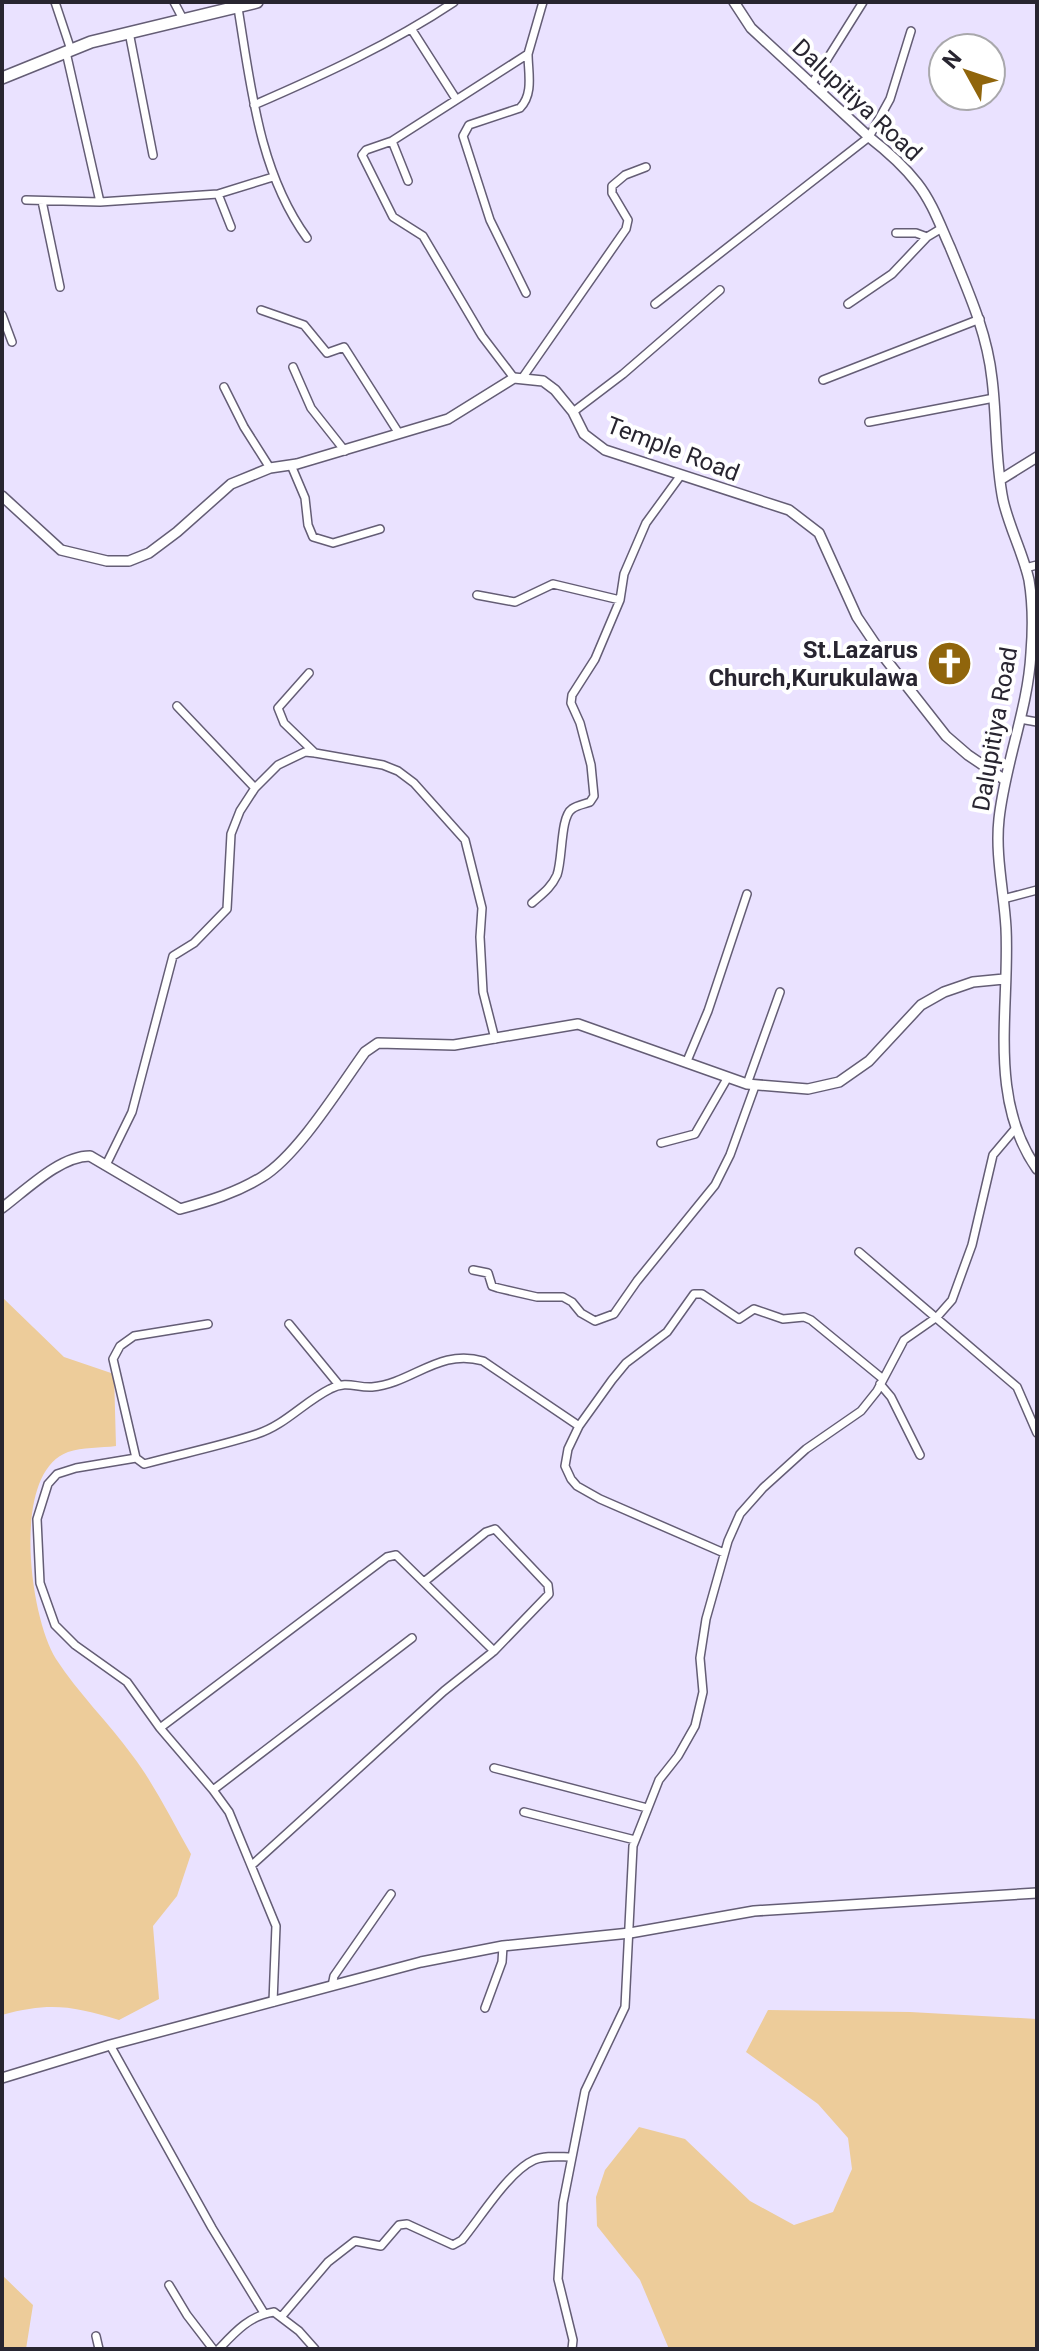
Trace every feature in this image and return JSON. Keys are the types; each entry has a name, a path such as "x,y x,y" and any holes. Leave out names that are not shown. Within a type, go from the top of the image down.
{"main road":[{"path":"2,78 129,31 257,2"}],"street":[{"path":"55,2 69,51 100,202"},
{"path":"174,2 183,19"},
{"path":"254,105 412,30 454,2"},
{"path":"526,293 490,220 463,136 469,125 520,108 526,102 529,94 528,54 543,2"},
{"name":"Dalupitiya Road","path":"734,2 751,28 890,153 917,183 933,207 980,319 992,377 1000,480 1010,525 1029,581 1032,622 1031,656 1005,780 998,820 998,844 1006,929 1004,979 1009,1105 1015,1129 1037,1169"},
{"path":"811,85 863,2"},
{"path":"238,8 254,105 273,177 307,238"},
{"path":"412,30 456,99"},
{"path":"129,31 153,155"},
{"path":"655,304 869,137 890,99 911,31"},
{"path":"518,377 482,336 423,236 400,223 388,210 362,155 366,150 392,141 528,54"},
{"path":"392,141 408,181"},
{"path":"2,496 61,550 107,561 129,561 149,553 177,532 231,484 270,468 345,451 398,432 448,419 518,377 626,229 628,220 612,193 612,186 625,175 646,167"},
{"path":"26,200 100,202 218,194 273,177"},
{"path":"218,194 231,227"},
{"path":"42,201 60,287"},
{"path":"848,304 892,274 927,237 942,228"},
{"path":"896,233 916,233 927,237"},
{"path":"573,412 623,374 720,290"},
{"path":"261,310 304,325 327,353 344,347 398,432"},
{"path":"2,315 12,342"},
{"path":"823,380 980,319"},
{"path":"293,367 311,408 345,451"},
{"name":"Temple Road","path":"518,377 543,381 555,390 573,412 584,434 605,450 789,510 819,533 857,617 884,657 946,736 1005,780"},
{"path":"224,387 270,468"},
{"path":"869,422 994,398"},
{"path":"1000,480 1037,457"},
{"path":"291,465 305,498 308,525 313,537 333,543 380,529"},
{"path":"532,903 548,890 556,877 562,857 565,817 572,808 590,802 594,796 591,765 580,723 571,703 572,695 595,659 620,600 624,574 646,523 681,475"},
{"path":"1025,568 1037,565"},
{"path":"477,595 515,602 553,584 620,600"},
{"path":"309,673 278,708 284,723 315,753"},
{"path":"177,706 255,788"},
{"path":"1020,719 1037,722"},
{"path":"106,1165 132,1112 173,956 194,943 227,909 231,834 240,811 255,788 278,765 305,752 383,765 398,771 414,783 465,840 482,908 483,992 495,1039"},
{"path":"1003,899 1037,890"},
{"path":"687,1061 708,1011 747,894"},
{"path":"2,1208 65,1161 78,1156 90,1156 180,1209 229,1195 265,1175 305,1135 365,1052 378,1043 454,1045 578,1024 751,1085 808,1089 839,1082 869,1061 921,1005 944,992 973,982 1004,979"},
{"path":"473,1270 488,1273 492,1286 498,1288 537,1297 563,1297 595,1321 614,1314 715,1185 730,1155 780,992"},
{"path":"661,1143 695,1134 728,1077"},
{"path":"572,2349 573,2340 558,2279 563,2203 585,2091 625,2007 635,1840 659,1780 678,1756 695,1726 703,1692 702,1645 714,1583 724,1553 740,1514 763,1488 806,1449 861,1411 882,1382 904,1340 937,1317 952,1300 972,1245 993,1155 1015,1129"},
{"path":"859,1252 1017,1387 1037,1433"},
{"path":"724,1553 600,1499 577,1486 565,1466 568,1449 579,1426 612,1380 626,1363 667,1332 694,1294 702,1294 739,1319 754,1309 783,1319 804,1317 811,1320 882,1382 920,1455"},
{"path":"208,1324 134,1336 120,1346 113,1359 136,1458 144,1464 259,1434 277,1426 328,1389 339,1385 355,1383 371,1387 420,1371 444,1359 467,1356 483,1361 579,1426"},
{"path":"289,1324 339,1385"},
{"path":"136,1458 76,1468 57,1474 48,1484 37,1519 40,1583 55,1625 75,1645 127,1682 160,1728 229,1812 276,1926 273,2002"},
{"path":"252,1865 444,1691 494,1651 549,1594 548,1585 495,1529 486,1532 424,1582"},
{"path":"160,1728 387,1557 396,1555 494,1651"},
{"path":"213,1790 412,1638"},
{"path":"494,1768 647,1808"},
{"path":"524,1812 635,1840"},
{"path":"2,2078 110,2045 421,1962 503,1946 630,1933 754,1911 1037,1893"},
{"path":"332,1986 334,1976 391,1894"},
{"path":"485,2008 502,1962 503,1946"},
{"path":"110,2045 212,2228 264,2313"},
{"path":"282,2316 328,2262 355,2241 381,2246 399,2225 407,2224 453,2245 462,2240 510,2179 531,2161 542,2157 572,2157"},
{"path":"169,2285 187,2315 216,2349 239,2327 264,2313 274,2312 315,2349"},
{"path":"96,2336 99,2349"}],"shaded area":[{"path":"2,1297 64,1357 114,1374 116,1446 73,1450 50,1465 38,1487 30,1548 39,1612 56,1659 140,1767 191,1854 177,1896 153,1926 159,1999 119,2020 61,2007 34,2008 2,2015"},
{"path":"768,2010 910,2012 1037,2019 1037,2349 669,2349 640,2280 597,2226 596,2197 605,2170 639,2127 685,2139 750,2201 794,2225 833,2212 852,2169 848,2138 818,2104 746,2052"},
{"path":"2,2275 33,2305 26,2349 2,2349"}],"place":[{"name":"St.Lazarus Church,Kurukulawa","path":"949,664"}]}
